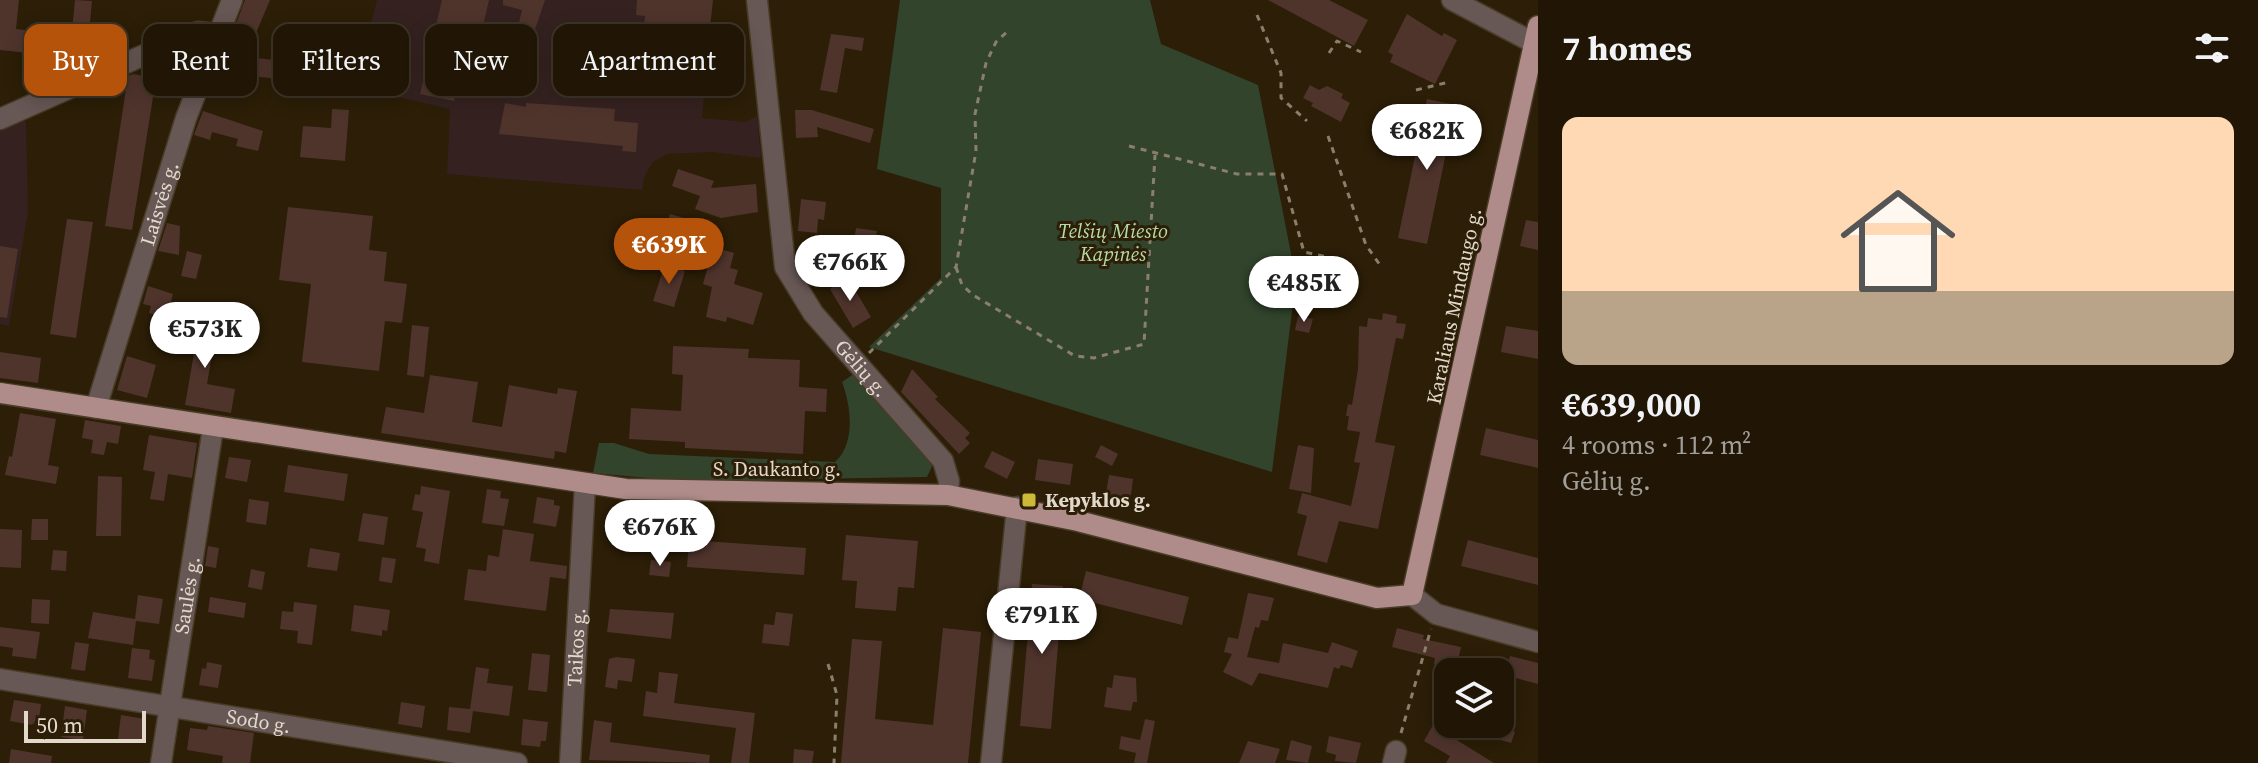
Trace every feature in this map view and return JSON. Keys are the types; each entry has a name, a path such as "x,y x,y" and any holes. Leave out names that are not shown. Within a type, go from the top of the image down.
{"main road":[{"name":"Karaliaus Mindaugo g.","path":"1412,595 1537,38"},
{"name":"S. Daukanto g.","path":"0,393 585,484 660,492 948,495 1017,507 1377,598 1412,595"}],"street":[{"name":"Laisvės g.","path":"221,24 232,0"},
{"name":"Gėlių g.","path":"757,0 785,267 813,313 943,461 949,481 948,495"},
{"path":"1452,0 1537,38"},
{"path":"0,119 143,56"},
{"name":"Laisvės g.","path":"96,408 194,96"},
{"name":"Saulės g.","path":"161,763 213,428"},
{"name":"Taikos g.","path":"570,763 585,484"},
{"path":"991,763 1017,507"},
{"path":"1412,595 1436,614 1538,642"},
{"name":"Sodo g.","path":"0,679 517,763"}],"path":[{"path":"1257,15 1281,73 1281,98 1307,121"},
{"path":"1010,29 996,42 986,63 975,114 976,151 956,267 962,285 973,295 1075,356 1094,358 1144,344 1155,155"},
{"path":"1329,53 1337,41 1361,52"},
{"path":"1416,90 1449,82"},
{"path":"1328,136 1366,245 1380,265"},
{"path":"1129,146 1237,174 1282,174 1304,252 1332,258"},
{"path":"859,363 956,267"},
{"path":"1394,757 1436,614"},
{"path":"828,664 837,695 834,763"}],"shaded area":[{"path":"377,0 713,0 711,24 553,24 553,96 704,96 702,118 745,122 757,116 761,158 712,152 667,154 653,162 644,177 642,190 447,174 450,109 393,96 409,96 409,24 371,24"},
{"path":"17,112 26,123 28,212 9,326 0,324 0,119"}],"green space":[{"name":"Telšių Miesto Kapinės","path":"900,0 1150,0 1161,44 1258,85 1296,279 1272,472 869,347 941,278 941,188 877,169"},
{"path":"858,371 934,462 927,477 682,481 593,473 599,443 614,443 649,454 835,462 846,445 850,424 842,382"}],"building":[{"path":"0,0 19,0 16,29 24,30 24,52 0,50"},
{"path":"75,0 92,1 90,24 73,24"},
{"path":"245,0 270,0 257,31 257,24 236,24"},
{"path":"442,0 489,0 483,24 436,24"},
{"path":"503,0 545,0 537,24 519,24 522,10 503,5"},
{"path":"637,0 713,0 710,24 644,24 645,16 636,15"},
{"path":"1268,0 1329,0 1368,20 1354,46"},
{"path":"1407,14 1442,36 1444,33 1457,40 1435,84 1390,62 1393,55 1388,52"},
{"path":"831,34 864,38 862,51 845,48 837,93 820,90"},
{"path":"257,58 273,60 273,78 257,77"},
{"path":"425,73 425,95 420,94"},
{"path":"128,76 143,76 143,96 153,96 132,230 105,226"},
{"path":"1310,85 1319,90 1327,86 1343,94 1341,98 1350,103 1341,122 1311,106 1313,103 1303,98"},
{"path":"430,96 455,96 454,101"},
{"path":"1427,99 1456,105 1427,244 1398,238"},
{"path":"505,103 526,107 526,103 615,109 614,121 638,123 636,152 622,151 623,146 499,134"},
{"path":"332,109 349,110 345,161 300,157 303,126 331,128"},
{"path":"795,110 812,110 874,129 870,143 817,127 818,137 796,138"},
{"path":"203,111 263,131 258,151 236,146 238,139 212,132 210,140 194,135"},
{"path":"678,169 714,181 711,188 756,184 758,212 721,218 695,209 700,196 672,186"},
{"path":"801,199 826,202 824,220 818,219 817,233 798,231"},
{"path":"288,207 373,216 369,250 387,252 384,281 407,284 402,323 385,321 379,371 302,362 311,284 279,280"},
{"path":"670,214 684,218 680,230 666,226"},
{"path":"67,219 93,222 76,338 50,334"},
{"path":"1526,220 1538,222 1538,250 1520,246"},
{"path":"167,223 180,226 179,255 158,251"},
{"path":"856,228 877,231 869,273 853,270 858,248 853,247"},
{"path":"0,246 18,249 7,318 0,317"},
{"path":"713,247 734,253 730,268 738,270 734,284 763,293 753,325 727,317 726,322 706,317 712,287 703,284"},
{"path":"187,251 202,255 196,279 181,276"},
{"path":"665,264 685,271 674,307 653,301"},
{"path":"848,278 871,317 853,328 830,289"},
{"path":"148,286 173,294 166,318 149,313 151,306 143,304"},
{"path":"1383,313 1397,316 1396,323 1406,324 1403,339 1396,338 1375,442 1395,446 1378,529 1339,521 1327,563 1297,555 1307,516 1297,513 1302,493 1351,506 1360,463 1354,462 1360,432 1347,430 1349,416 1346,416 1348,404 1352,405 1358,369 1359,326 1367,327 1368,318 1382,320"},
{"path":"1298,316 1313,319 1309,333 1295,330"},
{"path":"175,322 203,331 205,324 225,331 220,346 214,344 207,384 235,389 231,413 185,405 196,342 172,334"},
{"path":"412,325 429,327 424,377 407,375"},
{"path":"1506,326 1538,331 1538,359 1501,352"},
{"path":"673,346 749,349 748,358 800,360 799,387 827,389 826,412 805,411 803,454 685,448 685,442 629,439 631,408 681,411 683,375 672,374"},
{"path":"0,352 41,358 38,383 0,378"},
{"path":"127,356 156,365 147,398 117,390"},
{"path":"912,369 938,397 935,399 970,433 965,438 970,443 959,454 901,392"},
{"path":"430,375 478,382 472,422 502,427 509,385 557,394 558,388 577,391 566,453 555,451 554,459 381,433 386,407 424,413"},
{"path":"20,413 56,419 48,465 59,467 56,484 5,475 9,456 12,457"},
{"path":"85,420 121,426 118,444 107,442 104,455 91,453 93,440 82,438"},
{"path":"1486,428 1538,440 1538,468 1480,455"},
{"path":"149,435 197,443 192,478 168,474 164,501 150,499 155,472 143,470"},
{"path":"1101,445 1118,454 1112,466 1095,457"},
{"path":"1298,445 1314,448 1311,493 1289,489"},
{"path":"992,451 1015,462 1007,479 984,467"},
{"path":"229,457 251,460 247,482 225,478"},
{"path":"1038,459 1073,464 1070,485 1035,480"},
{"path":"288,465 348,474 344,501 284,492"},
{"path":"1109,475 1133,479 1130,503 1105,500"},
{"path":"98,476 122,477 121,536 96,536"},
{"path":"421,486 450,491 439,564 424,561 426,549 416,547 423,512 412,510 415,494 420,495"},
{"path":"487,489 501,491 500,498 509,499 504,526 482,523"},
{"path":"537,497 554,500 554,505 560,506 556,527 533,523"},
{"path":"249,499 269,502 266,525 246,522"},
{"path":"620,512 653,517 653,512 681,514 680,533 644,531 641,548 617,544 618,537 608,535 611,518 618,519"},
{"path":"363,513 388,517 384,545 358,541"},
{"path":"32,519 48,519 48,540 31,540"},
{"path":"0,529 22,530 21,568 0,567"},
{"path":"503,529 534,534 530,561 567,566 566,579 550,577 546,611 464,600 468,569 486,571 488,555 499,557"},
{"path":"846,535 918,541 914,588 898,587 896,611 855,608 857,581 842,580"},
{"path":"689,540 806,548 804,575 687,567"},
{"path":"1468,540 1538,558 1538,585 1461,566"},
{"path":"208,546 219,548 216,568 205,566"},
{"path":"310,548 340,553 337,571 307,567"},
{"path":"53,550 67,551 66,571 51,570"},
{"path":"382,557 396,559 392,583 379,581"},
{"path":"651,560 671,562 669,577 649,575"},
{"path":"251,569 265,572 262,590 248,587"},
{"path":"1086,571 1189,597 1182,625 1079,599"},
{"path":"1032,584 1063,586 1051,729 1020,726"},
{"path":"1248,593 1274,598 1268,621 1261,620 1259,628 1255,627 1247,657 1279,663 1283,643 1328,653 1332,642 1358,651 1352,668 1334,667 1328,688 1259,673 1252,686 1223,672 1232,654 1224,652 1228,637 1238,639"},
{"path":"138,595 163,599 159,624 136,621 133,645 88,638 93,612 135,619"},
{"path":"210,597 246,603 244,618 208,612"},
{"path":"32,599 50,600 49,624 31,623"},
{"path":"294,602 317,605 312,645 297,643 298,631 280,629 282,611 293,612"},
{"path":"354,605 390,610 387,631 382,630 382,636 351,631"},
{"path":"610,609 674,613 671,639 607,632"},
{"path":"776,612 793,614 789,646 762,643 764,624 774,625"},
{"path":"0,627 40,632 36,659 12,656 13,648 0,646"},
{"path":"943,628 981,632 968,763 841,763 852,639 882,641 875,719 933,725"},
{"path":"1397,628 1424,635 1423,639 1461,647 1458,658 1435,658 1392,647"},
{"path":"75,642 89,644 85,671 71,669"},
{"path":"132,648 150,650 149,659 155,660 152,681 128,678"},
{"path":"532,653 550,655 547,692 528,690"},
{"path":"1510,656 1538,663 1538,684 1514,677 1514,658"},
{"path":"609,659 635,659 632,682 618,680 617,689 605,687"},
{"path":"207,662 222,665 218,688 199,685 202,668 206,669"},
{"path":"476,667 489,669 487,683 513,686 509,716 473,711 470,733 447,730 449,707 470,709"},
{"path":"659,672 678,674 674,703 755,713 749,763 731,763 736,728 643,716 646,691 657,693"},
{"path":"1114,675 1136,678 1137,702 1133,702 1131,711 1104,707 1107,687 1112,688"},
{"path":"14,700 41,704 38,726 10,721"},
{"path":"401,702 425,706 422,728 398,724"},
{"path":"65,706 87,710 83,740 61,737"},
{"path":"121,715 145,719 142,743 118,739"},
{"path":"523,719 548,722 546,741 541,741 540,747 521,745"},
{"path":"1145,719 1155,721 1147,763 1134,763 1136,753 1119,749 1121,736 1140,740"},
{"path":"594,720 612,723 610,742 710,755 709,763 589,760"},
{"path":"1433,725 1434,738 1454,738 1494,763 1446,763 1450,756 1424,741"},
{"path":"208,726 254,733 250,763 222,763 223,756 187,750 190,728 207,730"},
{"path":"1329,736 1361,743 1356,763 1335,761 1336,755 1326,752"},
{"path":"1495,738 1513,738 1511,743"},
{"path":"1291,740 1312,746 1308,763 1286,760"},
{"path":"1248,741 1280,749 1275,763 1239,763"},
{"path":"11,749 52,756 51,763 9,763"},
{"path":"794,749 814,751 812,763 793,763"}],"place":[{"name":"Kepyklos g.","path":"1029,500"}]}
